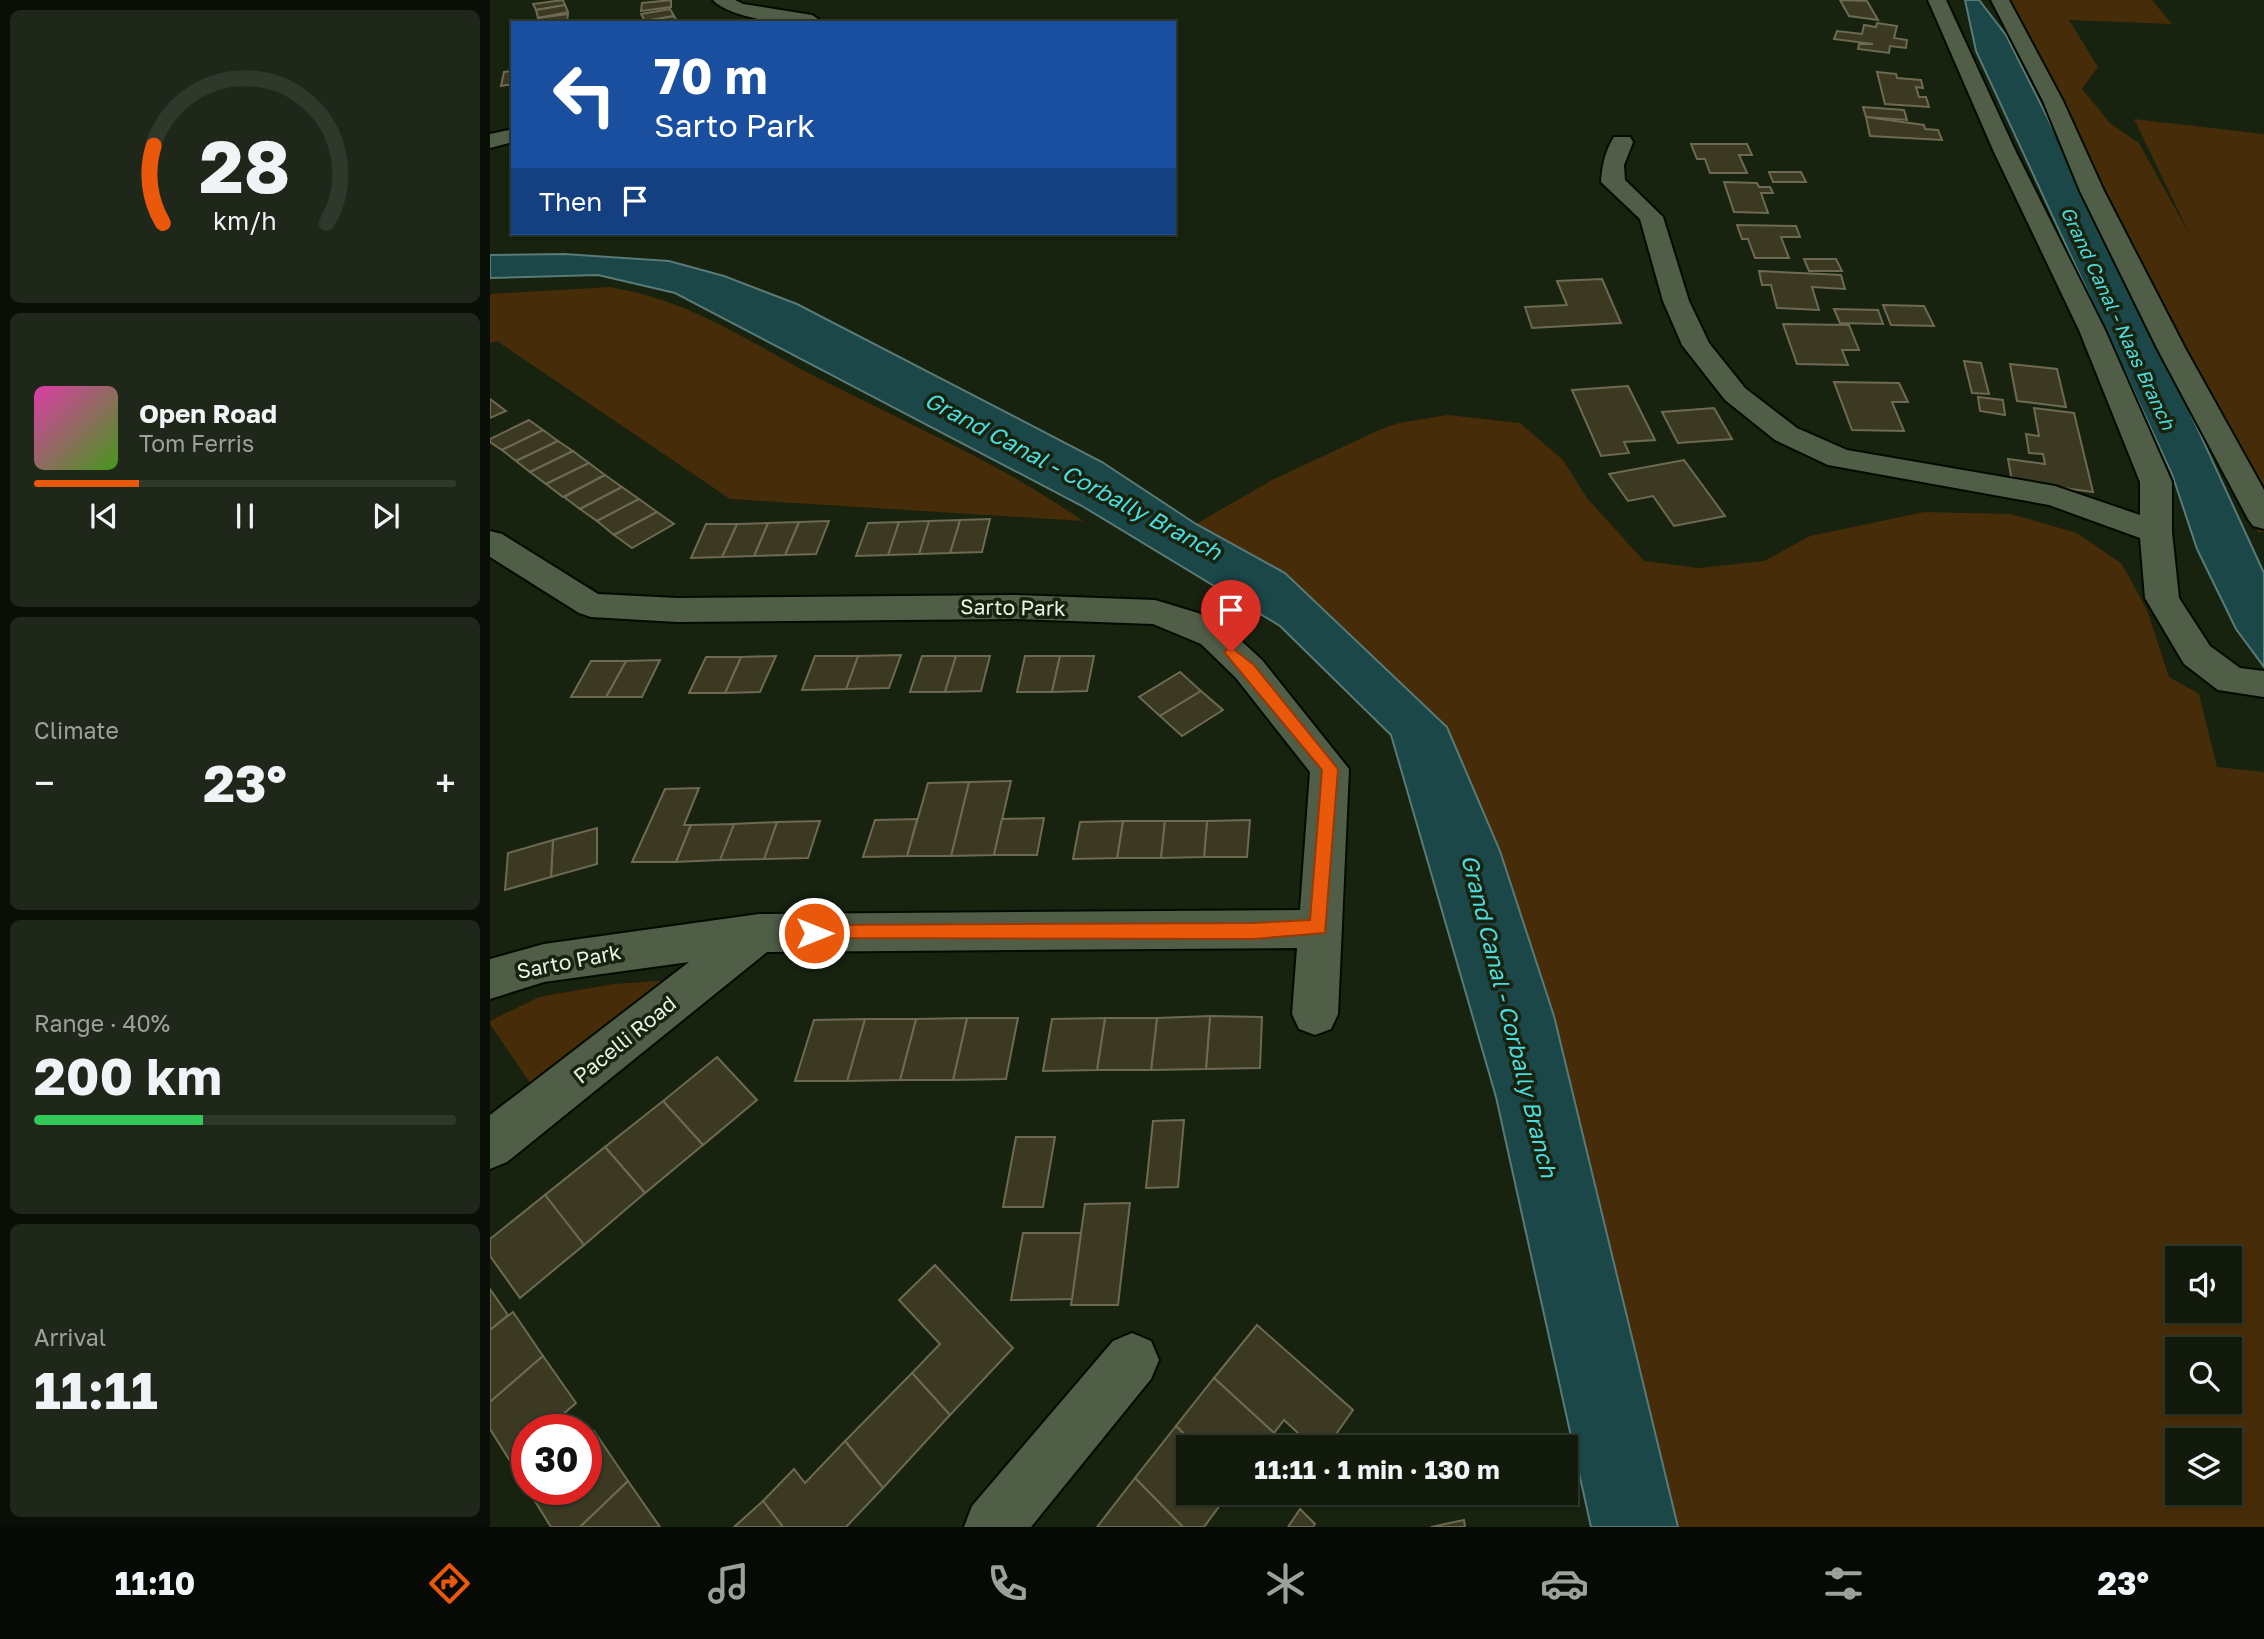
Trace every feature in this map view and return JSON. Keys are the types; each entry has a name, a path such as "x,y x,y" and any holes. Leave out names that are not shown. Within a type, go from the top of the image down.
{"street":[{"path":"722,0 738,9 812,20"},
{"path":"1937,0 2005,152 2092,330 2156,482 2156,532 2162,598 2197,655 2247,683"},
{"path":"2000,0 2053,101 2092,191 2171,348 2264,519"},
{"path":"490,141 511,136"},
{"path":"1622,142 1613,165 1614,182 1651,217 1676,301 1696,345 1735,394 1786,433 1839,458 2054,496 2156,532"},
{"name":"Sarto Park","path":"490,542 591,605 677,610 1015,607 1156,612 1213,635 1249,669 1330,769 1315,1014"},
{"name":"Sarto Park","path":"490,979 544,963 759,933 1253,931 1319,928"},
{"name":"Pacelli Road","path":"490,1145 759,933"},
{"path":"993,1527 1132,1360"}],"shaded area":[{"path":"2009,0 2152,0 2172,24 2069,20 2098,67 2082,89 2111,124 2139,143 2191,237 2134,119 2264,134 2264,532 2258,532"},
{"path":"609,287 667,302 720,324 822,380 988,463 1083,521 730,499 497,341 490,343 490,294"},
{"path":"1448,415 1520,423 1563,460 1587,498 1644,561 1699,568 1764,561 1810,536 1924,512 2011,514 2077,533 2122,564 2147,610 2169,677 2199,694 2217,767 2264,772 2264,1527 1677,1527 1554,1016 1500,851 1447,727 1285,573 1196,524 1272,480 1399,423"},
{"path":"671,980 536,1092 490,1024 490,1021 539,997 613,984"}],"water":[{"name":"Grand Canal - Naas Branch","path":"1965,0 1979,0 2006,35 2132,286 2264,573 2264,667 2236,629 2197,549 2172,474 1976,51"},
{"name":"Grand Canal - Corbally Branch","path":"564,254 669,261 724,276 797,304 1102,462 1196,524 1285,573 1447,727 1500,851 1554,1016 1678,1527 1591,1527 1578,1468 1578,1435 1571,1435 1496,1097 1391,735 1280,626 1082,506 675,293 598,275 490,278 490,255"}],"building":[{"path":"563,0 565,5 536,10 533,4"},
{"path":"671,0 671,7 641,11 642,3"},
{"path":"1840,0 1867,1 1878,20 1849,16"},
{"path":"565,5 568,12 538,18 536,10"},
{"path":"670,9 674,16 645,21 641,14"},
{"path":"568,14 567,21 537,21 538,18"},
{"path":"674,16 677,21 645,21"},
{"path":"1877,23 1897,26 1894,38 1907,40 1906,48 1890,46 1889,53 1858,49 1859,44 1873,44 1834,39 1837,31 1862,34 1864,25 1876,27"},
{"path":"511,71 511,84 501,86 504,72"},
{"path":"1877,72 1896,74 1897,78 1921,80 1923,88 1916,87 1919,97 1926,97 1929,107 1885,104"},
{"path":"1863,107 1904,110 1907,120 1866,117"},
{"path":"1866,117 1924,125 1925,129 1938,130 1942,140 1870,136"},
{"path":"1691,144 1747,144 1752,155 1739,155 1747,173 1710,173 1705,159 1697,159"},
{"path":"1769,172 1801,172 1806,182 1773,182"},
{"path":"1724,182 1757,183 1759,187 1770,187 1773,193 1761,193 1768,213 1734,212"},
{"path":"1737,225 1796,226 1800,237 1781,237 1789,258 1755,258 1748,239 1742,239"},
{"path":"1804,259 1836,259 1842,271 1809,271"},
{"path":"1759,271 1841,275 1845,289 1812,287 1819,310 1777,308 1771,285 1762,285"},
{"path":"1602,279 1621,323 1532,328 1525,307 1567,305 1557,281"},
{"path":"1883,305 1924,306 1934,326 1891,325"},
{"path":"1834,309 1878,310 1883,324 1840,323"},
{"path":"1783,324 1849,325 1859,350 1842,350 1848,365 1797,364"},
{"path":"1964,361 1981,363 1989,394 1972,393"},
{"path":"2010,364 2057,369 2066,407 2017,401"},
{"path":"1834,382 1899,383 1908,402 1892,402 1904,431 1852,430"},
{"path":"1628,386 1655,440 1624,442 1629,453 1601,456 1572,390"},
{"path":"1978,397 2003,400 2005,415 1980,411"},
{"path":"490,399 506,411 490,418"},
{"path":"1714,408 1732,439 1678,443 1662,412"},
{"path":"2034,408 2074,413 2093,492 2012,481 2008,459 2045,464 2043,454 2029,453 2026,434 2039,436"},
{"path":"529,420 543,430 502,450 490,442 490,439"},
{"path":"543,430 558,441 516,461 502,450"},
{"path":"558,441 573,451 530,472 516,461"},
{"path":"573,451 589,463 546,484 530,472"},
{"path":"1684,460 1725,516 1674,526 1653,496 1628,501 1609,474"},
{"path":"589,463 605,475 563,497 546,484"},
{"path":"605,475 622,487 580,509 564,497"},
{"path":"622,487 639,499 597,521 580,509"},
{"path":"639,499 657,512 614,535 597,521"},
{"path":"657,512 674,524 632,548 614,535"},
{"path":"990,519 982,552 950,553 960,520"},
{"path":"960,520 950,553 919,554 929,521"},
{"path":"829,521 816,554 785,555 799,522"},
{"path":"929,521 919,554 888,555 899,522"},
{"path":"799,522 785,555 754,556 768,523"},
{"path":"899,522 888,555 856,556 868,523"},
{"path":"768,523 754,556 722,557 737,524"},
{"path":"706,524 737,524 722,557 691,558"},
{"path":"901,655 889,688 846,689 858,656"},
{"path":"776,656 760,692 725,693 741,657"},
{"path":"815,656 858,656 846,689 802,690"},
{"path":"922,656 956,656 945,692 910,692"},
{"path":"956,656 990,656 981,691 945,692"},
{"path":"1025,656 1060,656 1052,692 1017,692"},
{"path":"1060,656 1094,656 1087,691 1052,692"},
{"path":"706,657 741,657 725,693 689,693"},
{"path":"660,660 642,697 606,697 626,661"},
{"path":"591,661 626,661 606,697 571,697"},
{"path":"1180,672 1201,691 1160,716 1139,697"},
{"path":"1201,691 1223,710 1182,736 1160,716"},
{"path":"1011,781 994,855 951,856 969,782"},
{"path":"969,782 951,856 907,856 928,783"},
{"path":"699,788 684,825 691,825 676,862 632,862 665,789"},
{"path":"1044,818 1037,855 994,855 1002,819"},
{"path":"917,819 907,856 863,857 875,820"},
{"path":"1250,820 1247,857 1204,857 1207,821"},
{"path":"820,821 808,858 764,859 777,822"},
{"path":"1123,821 1165,821 1161,858 1117,858"},
{"path":"1123,821 1117,858 1073,859 1080,822"},
{"path":"1165,821 1207,821 1204,857 1161,858"},
{"path":"777,822 764,859 720,860 734,824"},
{"path":"734,824 720,860 676,862 691,825"},
{"path":"597,828 597,864 551,877 553,840"},
{"path":"553,840 551,877 505,890 508,853"},
{"path":"1210,1016 1262,1017 1260,1068 1206,1069"},
{"path":"1210,1016 1206,1069 1151,1070 1157,1018"},
{"path":"967,1018 1018,1018 1006,1079 953,1080"},
{"path":"967,1018 953,1080 900,1080 916,1019"},
{"path":"1105,1018 1157,1018 1151,1070 1097,1070"},
{"path":"1105,1018 1097,1070 1043,1071 1052,1019"},
{"path":"865,1019 916,1019 900,1080 847,1081"},
{"path":"865,1019 847,1081 795,1081 814,1020"},
{"path":"717,1057 757,1100 703,1145 663,1101"},
{"path":"663,1101 703,1145 645,1193 605,1147"},
{"path":"1184,1120 1178,1187 1146,1188 1153,1121"},
{"path":"1016,1137 1055,1137 1043,1207 1003,1207"},
{"path":"605,1147 645,1193 584,1245 545,1195"},
{"path":"545,1195 584,1245 520,1298 490,1256 490,1239"},
{"path":"1130,1203 1118,1305 1071,1305 1085,1204"},
{"path":"1023,1233 1081,1233 1072,1299 1011,1300"},
{"path":"935,1265 1013,1348 950,1415 912,1373 940,1344 899,1300"},
{"path":"490,1289 508,1315 490,1330"},
{"path":"513,1312 543,1356 490,1402 490,1330"},
{"path":"1257,1325 1353,1410 1335,1435 1300,1435 1284,1420 1274,1433 1214,1378"},
{"path":"543,1356 576,1403 563,1414 511,1414 510,1461 490,1429 490,1402"},
{"path":"912,1373 950,1415 883,1488 845,1441"},
{"path":"1214,1378 1274,1433 1185,1435 1176,1426"},
{"path":"1176,1426 1185,1435 1176,1435 1176,1505 1220,1505 1204,1527 1183,1527 1135,1478"},
{"path":"845,1441 883,1488 846,1527 783,1527 763,1501 794,1469 805,1483"},
{"path":"602,1443 628,1481 580,1527 551,1527 537,1505 602,1505"},
{"path":"1135,1478 1183,1527 1097,1527"},
{"path":"628,1481 660,1527 580,1527"},
{"path":"763,1501 783,1527 734,1527"},
{"path":"1300,1509 1315,1524 1313,1527 1288,1527"},
{"path":"1464,1520 1465,1527 1431,1527"}],"route":[{"path":"814,933 1253,931 1319,928 1330,769 1249,669 1231,652"}]}
